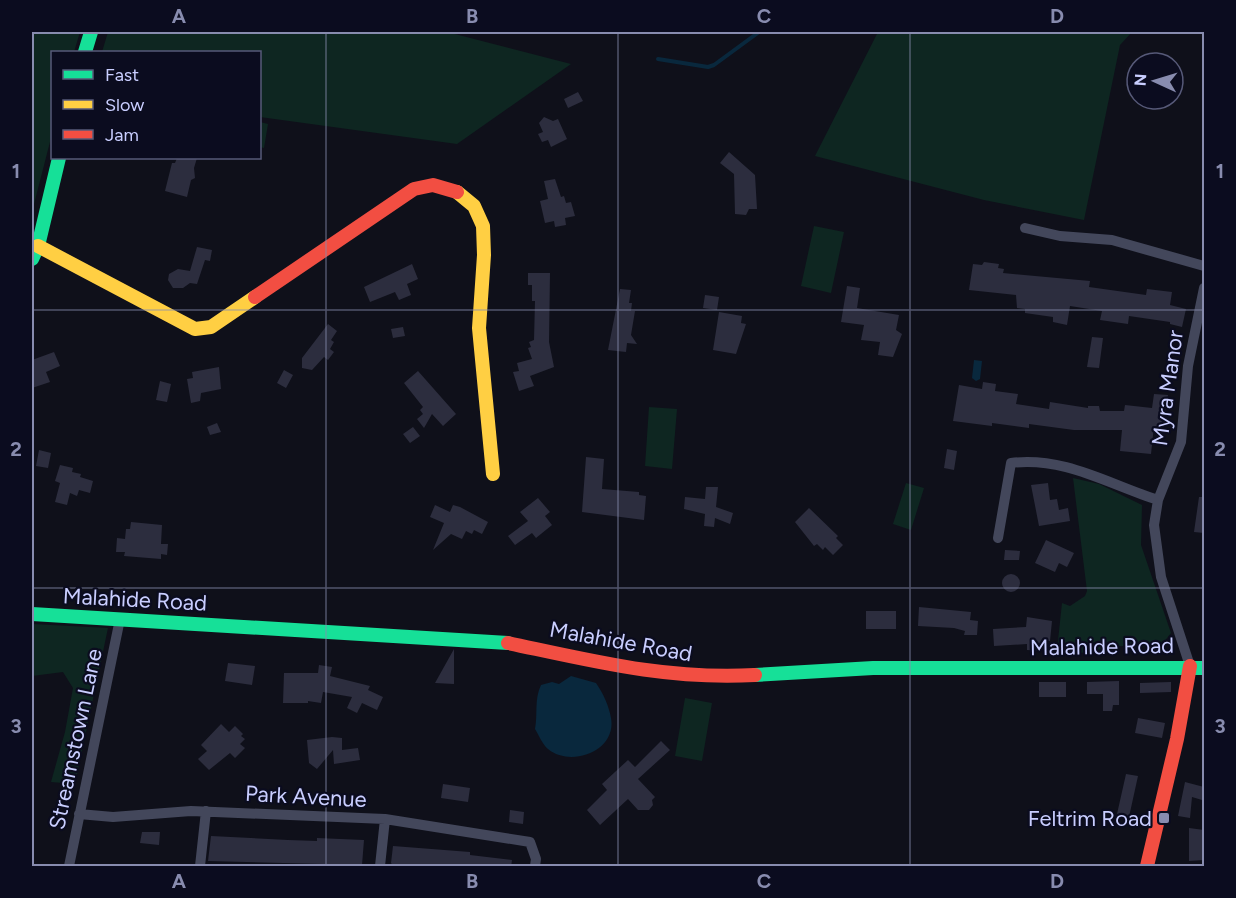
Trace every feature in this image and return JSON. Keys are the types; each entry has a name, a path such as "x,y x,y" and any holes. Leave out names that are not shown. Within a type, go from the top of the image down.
{"main road":[{"path":"85,51 91,32"},
{"path":"32,259 38,246 59,159"},
{"path":"38,246 195,329 203,329 211,327 414,189 424,184 454,188 464,194 479,215 484,249 479,326 493,474"},
{"name":"Malahide Road","path":"32,614 502,642 640,670 685,676 716,677 873,668 1190,666 1204,668"},
{"path":"1147,867 1177,739 1190,666"}],"street":[{"path":"1025,228 1060,236 1115,240 1204,266"},
{"name":"Myra Manor","path":"1190,666 1161,577 1155,525 1158,500 1181,442 1187,377 1204,288"},
{"path":"998,538 1011,463 1042,462 1064,466 1158,500"},
{"name":"Streamstown Lane","path":"69,867 120,619"},
{"path":"200,867 206,811"},
{"name":"Park Avenue","path":"79,814 112,817 206,811 385,819 530,842 535,867"},
{"path":"380,867 385,819"}],"green space":[{"path":"32,32 80,32 74,51 51,51 51,138 32,212"},
{"path":"108,32 447,32 571,64 457,144 261,117 261,51 102,51"},
{"path":"878,32 1132,32 1120,45 1084,220 984,200 815,156"},
{"path":"261,122 268,124 264,148 261,147"},
{"path":"814,226 844,232 831,293 801,286"},
{"path":"649,407 677,409 672,469 645,466"},
{"path":"1073,478 1099,484 1142,505 1141,545 1171,633 1160,647 1119,646 1080,653 1057,650 1062,603 1070,606 1085,596 1087,591"},
{"path":"906,483 924,488 911,530 893,524"},
{"path":"32,624 108,628 75,784 51,782 65,732 73,688 63,672 32,676"},
{"path":"685,698 712,703 702,761 675,756"}],"water":[{"path":"974,360 982,361 980,379 976,381 972,378"},
{"path":"571,676 596,683 609,709 611,730 600,747 590,753 568,757 548,749 535,729 541,685 552,682 559,684"}],"building":[{"path":"578,92 583,101 568,108 564,99"},
{"path":"544,117 553,121 558,119 567,139 551,147 548,140 542,142 538,134 543,132 539,123"},
{"path":"729,152 755,175 757,209 749,209 746,215 735,214 734,174 720,163"},
{"path":"177,159 197,159 194,168 195,178 191,180 187,197 165,191 172,163 175,163"},
{"path":"555,179 561,197 564,196 566,203 571,202 575,216 565,218 566,225 555,227 554,221 545,223 540,201 548,199 544,181"},
{"path":"197,247 212,250 210,261 205,260 197,284 190,283 183,288 173,288 168,280 169,274 178,269 190,271"},
{"path":"984,262 999,264 998,268 1004,269 1003,273 1090,281 1089,287 1146,295 1147,289 1172,292 1170,305 1186,309 1182,327 1170,324 1170,322 1129,316 1128,324 1100,320 1102,311 1070,306 1067,325 1053,322 1053,317 1025,313 1025,309 1017,308 1016,295 969,290 973,264 982,265"},
{"path":"412,264 418,279 407,284 411,295 399,300 395,292 370,302 364,287"},
{"path":"528,273 550,273 549,342 554,367 530,376 534,386 519,391 513,372 519,371 517,363 532,359 528,348 531,347 529,342 534,340 535,301 532,301 532,285 528,285"},
{"path":"847,286 860,288 857,308 899,315 896,330 902,334 893,357 878,355 880,342 861,340 864,325 841,322"},
{"path":"620,289 631,290 629,303 632,303 631,311 635,311 631,335 637,344 627,343 626,352 608,350"},
{"path":"705,295 719,297 717,310 703,308"},
{"path":"719,312 742,316 741,323 746,324 736,354 713,350"},
{"path":"328,324 337,331 331,340 334,342 330,349 334,352 328,360 324,357 312,370 302,368 302,358"},
{"path":"403,327 405,336 393,338 391,329"},
{"path":"1092,337 1103,338 1099,368 1087,367"},
{"path":"54,352 60,366 46,372 50,382 32,388 32,360"},
{"path":"219,367 221,389 201,393 200,401 191,403 187,379 193,378 192,372"},
{"path":"284,370 293,375 286,388 277,383"},
{"path":"418,371 456,414 443,426 432,414 424,428 417,419 423,414 420,410 423,407 404,383"},
{"path":"160,381 171,384 167,402 156,400"},
{"path":"983,382 996,384 995,391 1018,394 1016,404 1049,409 1050,402 1088,408 1088,406 1099,406 1100,411 1124,411 1125,405 1152,408 1154,394 1168,395 1162,427 1154,426 1151,454 1120,451 1122,430 1074,430 1029,424 1029,428 953,421 959,385 982,389"},
{"path":"217,423 221,432 210,435 207,427"},
{"path":"413,427 420,436 410,443 403,434"},
{"path":"947,449 957,451 954,470 944,468"},
{"path":"39,450 51,453 48,468 36,466"},
{"path":"586,457 604,459 602,489 639,492 639,495 646,496 644,520 582,512"},
{"path":"60,465 73,468 72,472 93,481 90,493 79,490 77,496 70,493 67,505 55,502 60,483 55,481"},
{"path":"1048,483 1050,500 1057,499 1059,510 1068,508 1070,521 1039,526 1031,485"},
{"path":"706,487 718,487 716,507 733,513 730,524 715,518 714,527 704,526 705,514 684,509 685,497 705,499"},
{"path":"1199,497 1204,497 1204,533 1194,532"},
{"path":"538,498 550,512 545,516 552,525 536,538 532,533 515,545 508,536 528,521 520,512"},
{"path":"435,505 450,512 453,505 460,507 488,522 482,534 474,530 472,534 466,531 462,539 451,534 433,550 444,523 430,517"},
{"path":"809,508 838,536 836,538 843,545 833,555 825,547 823,550 817,544 814,546 795,522"},
{"path":"131,522 162,525 161,544 168,544 167,555 161,554 161,559 124,556 125,552 116,552 117,538 125,539 126,529 130,529"},
{"path":"1046,540 1074,553 1067,567 1059,563 1055,572 1035,563"},
{"path":"1005,550 1020,551 1019,560 1004,560"},
{"path":"1011,574 1017,577 1020,583 1017,589 1011,592 1005,589 1002,583 1005,577"},
{"path":"919,607 971,612 970,620 978,621 977,635 964,635 965,631 954,628 918,626"},
{"path":"866,611 896,611 896,629 866,629"},
{"path":"1027,617 1052,621 1050,641 1042,640 1041,651 1027,650 1027,644 994,646 993,629 1026,627"},
{"path":"454,649 454,684 435,683"},
{"path":"228,663 255,666 252,685 225,681"},
{"path":"319,665 332,667 330,676 370,686 368,690 383,697 377,710 362,703 357,713 347,708 352,697 323,692 321,703 308,701 308,703 283,703 284,673 318,673"},
{"path":"1119,681 1119,705 1113,705 1112,711 1103,711 1103,694 1087,694 1087,682"},
{"path":"1039,682 1066,682 1066,697 1039,697"},
{"path":"1171,682 1171,692 1140,693 1140,683"},
{"path":"1138,718 1165,723 1162,738 1135,733"},
{"path":"221,724 229,732 235,726 243,734 241,736 245,739 240,744 245,748 235,758 230,753 209,770 198,759 207,751 201,745"},
{"path":"342,738 342,750 358,748 360,760 334,764 333,750 317,769 309,763 307,740"},
{"path":"661,741 670,750 638,779 655,797 652,800 653,805 649,810 638,810 628,799 600,825 587,810 607,790 602,784 628,760 635,767"},
{"path":"1126,774 1138,776 1129,817 1117,814"},
{"path":"1185,782 1204,787 1202,800 1192,797 1190,818 1178,816"},
{"path":"443,784 470,788 468,802 441,798"},
{"path":"510,810 524,812 523,824 509,822"},
{"path":"1189,828 1204,830 1204,860 1189,861"},
{"path":"142,832 160,832 159,845 140,843"},
{"path":"211,836 317,841 317,838 364,840 362,865 208,861"},
{"path":"393,846 470,852 470,855 512,860 511,867 394,867 391,863"}],"waterway":[{"path":"658,59 708,67 759,32"}],"traffic: fast":[{"path":"85,51 91,32"},
{"path":"32,259 38,246 59,159"},
{"path":"32,614 508,643"},
{"path":"755,675 873,668 1204,668"}],"traffic: slow":[{"path":"457,192 474,206 483,226 484,255 479,328 493,474"},
{"path":"38,246 195,329 211,327 255,297"}],"traffic: jam":[{"path":"255,297 414,189 433,185 457,192"},
{"path":"508,643 630,668 691,675 755,675"},
{"path":"1147,866 1177,739 1190,666"}],"place":[{"name":"Feltrim Road","path":"1164,818"}]}
